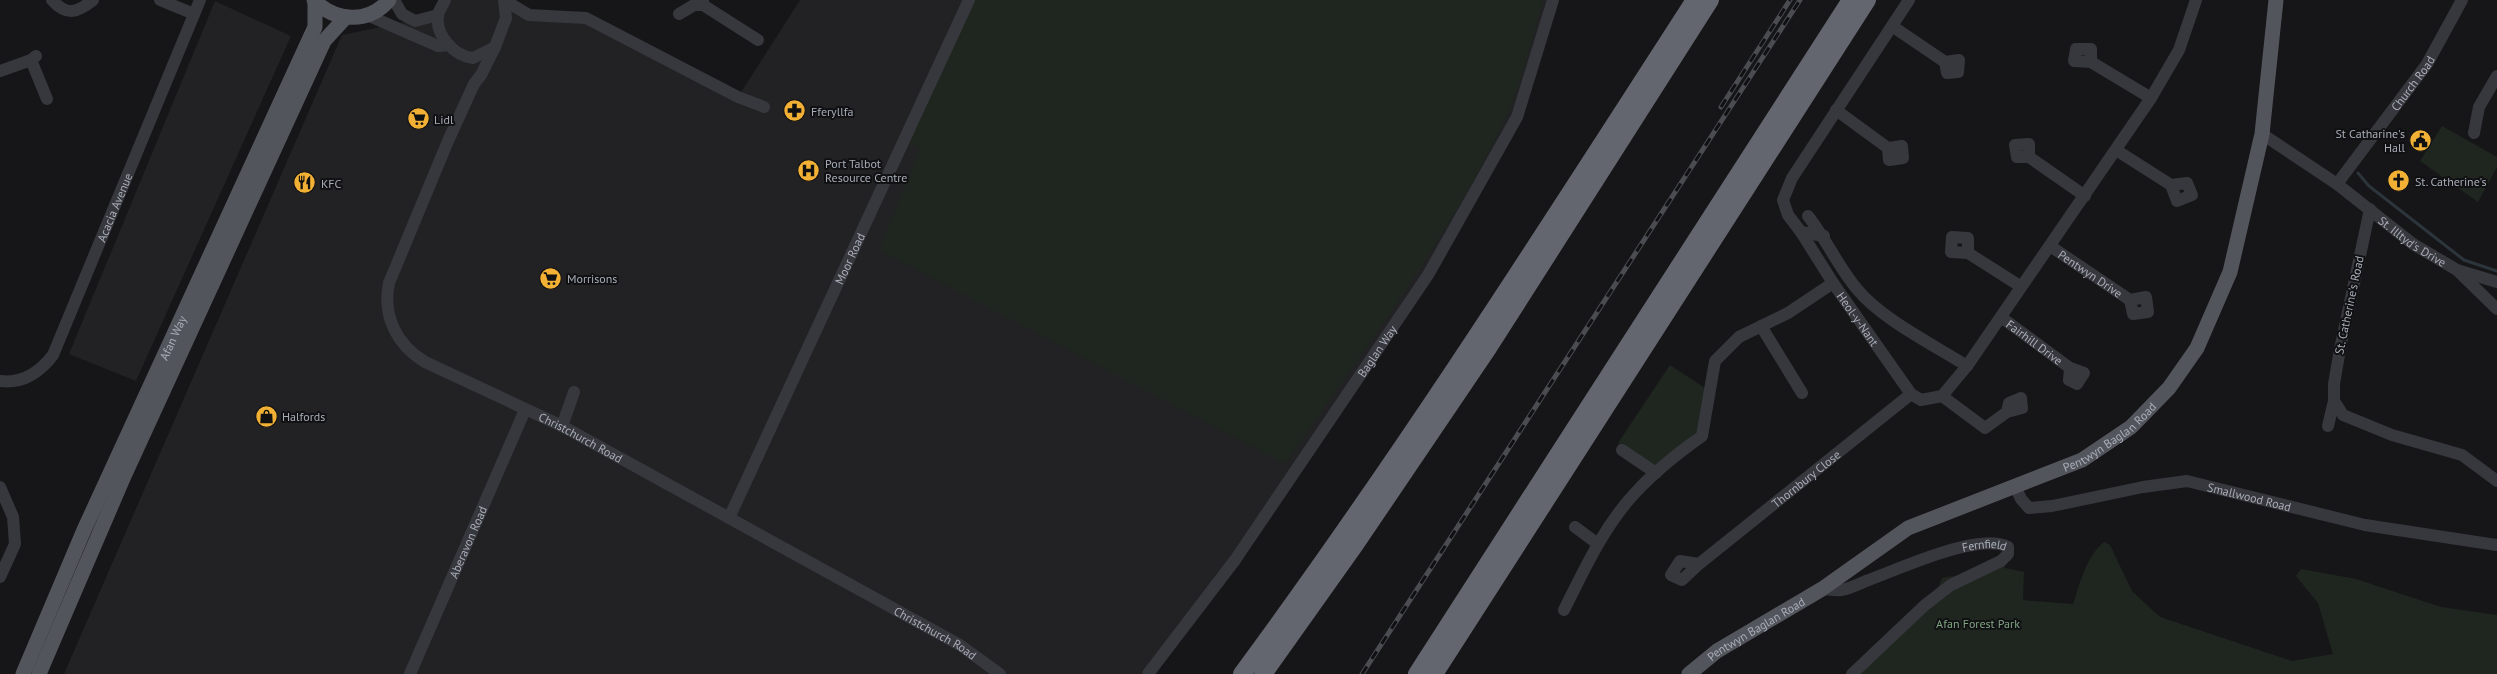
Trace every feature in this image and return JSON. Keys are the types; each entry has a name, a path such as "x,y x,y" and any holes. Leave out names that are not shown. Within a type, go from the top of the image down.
{"highway":[{"path":"1242,674 1343,534 1476,340 1695,0"},
{"path":"1263,674 1356,543 1488,348 1710,0"},
{"path":"1417,674 1851,0"},
{"path":"1434,674 1867,0"}],"main road":[{"path":"314,1 329,12 346,17 367,15 381,8 389,0"},
{"name":"Pentwyn Baglan Road","path":"1688,674 1717,651 1822,589 1908,528 2082,460 2131,426 2175,380 2197,348 2230,272 2262,134 2276,0"},
{"name":"Afan Way","path":"23,674 84,530 316,27 314,1"},
{"name":"Afan Way","path":"39,674 124,476 324,41 346,17"}],"street":[{"path":"52,0 58,7 71,11 79,10 93,0"},
{"path":"160,0 194,14"},
{"name":"Acacia Avenue","path":"0,381 13,381 32,376 42,370 53,355 200,0"},
{"path":"394,0 402,14 415,21 438,15"},
{"path":"444,0 438,15 443,36 449,45 472,64 474,84"},
{"path":"504,0 529,15 586,18 731,93 764,107"},
{"path":"504,0 506,10 504,27"},
{"name":"Moor Road","path":"730,518 969,0"},
{"name":"Baglan Way","path":"1148,674 1234,560 1428,275 1517,117 1553,0"},
{"name":"Heol-y-Nant","path":"1909,0 1792,178 1783,200 1788,215 1833,283 1916,397"},
{"path":"1942,396 1967,366 2020,286 2085,196 2151,98 2179,50 2196,0"},
{"name":"Church Road","path":"2337,184 2428,64 2462,0"},
{"path":"679,14 703,2 758,40"},
{"path":"367,15 438,46 449,45"},
{"path":"504,27 529,15"},
{"path":"1892,26 1945,62"},
{"name":"Christchurch Road","path":"504,27 481,75 474,84 393,270 387,293 388,313 402,343 413,355 562,426 960,645 1000,674"},
{"path":"465,57 479,57 495,47"},
{"path":"0,71 35,58 46,99"},
{"path":"2091,62 2151,98"},
{"path":"2474,133 2479,107 2497,76"},
{"path":"1836,110 1888,148"},
{"name":"St. Illtyd's Drive","path":"2262,134 2337,184 2413,244 2457,270 2497,282"},
{"path":"2116,150 2171,184"},
{"path":"2029,157 2085,196"},
{"name":"St. Catherine's Road","path":"2328,426 2334,401 2334,384 2340,349 2370,209"},
{"name":"Heol-y-Nant","path":"1808,216 1824,236 1857,290 1881,311 1967,366"},
{"path":"1801,232 1824,236"},
{"name":"Pentwyn Drive","path":"2050,246 2130,300"},
{"path":"1968,253 2020,286"},
{"path":"2457,270 2497,309"},
{"path":"1564,610 1598,544 1634,493 1673,457 1702,436 1715,361 1739,337 1788,313 1833,283"},
{"name":"Fairhill Drive","path":"2001,317 2070,368"},
{"path":"1761,326 1787,382 1802,393"},
{"path":"562,426 574,392"},
{"path":"1916,397 1942,396 1985,428 2007,412"},
{"name":"Thornbury Close","path":"1699,564 1916,397"},
{"path":"2334,401 2342,415 2392,435 2462,455 2497,481"},
{"name":"Aberavon Road","path":"410,674 525,410"},
{"path":"1622,450 1656,473"},
{"name":"Smallwood Road","path":"2015,486 2021,499 2029,508 2052,506 2143,487 2187,481 2364,525 2497,545"},
{"path":"0,487 13,517 15,544 0,577"},
{"path":"1575,528 1598,544"},
{"name":"Fernfield","path":"1822,589 1841,590 1944,552 1968,546 1990,542 2001,543 2008,547 2008,554 2001,561 1951,585 1925,605 1852,674"}],"shaded area":[{"path":"446,0 504,0 529,15 586,18 738,97 800,0 1553,0 1517,117 1428,275 1148,674 64,674 342,35 438,15"},
{"path":"215,1 291,36 136,381 69,354"}],"green space":[{"path":"969,0 1543,0 1514,98 1477,174 1399,300 1285,464 879,250 920,148 904,140"},
{"path":"2442,126 2497,157 2497,167 2478,202 2420,161"},
{"path":"1670,365 1705,388 1700,429 1654,468 1618,443"},
{"name":"Afan Forest Park","path":"2104,542 2110,545 2132,591 2160,617 2292,661 2333,654 2318,603 2296,576 2301,569 2356,579 2441,607 2497,615 2497,674 1852,674 1932,602 1942,578 1977,572 2001,561 2005,568 2024,572 2023,600 2073,604 2088,562"}],"waterway":[{"path":"2358,173 2369,186 2464,260 2497,271"}],"railway":[{"path":"1721,107 1790,0"},
{"path":"1362,674 1800,0"}],"place":[{"name":"Fferyllfa","path":"795,111"},
{"name":"Lidl","path":"418,119"},
{"name":"St Catharine's Hall","path":"2421,140"},
{"name":"Port Talbot Resource Centre","path":"809,170"},
{"name":"St. Catherine's","path":"2399,181"},
{"name":"KFC","path":"305,183"},
{"name":"Morrisons","path":"551,278"},
{"name":"Halfords","path":"266,416"}]}
